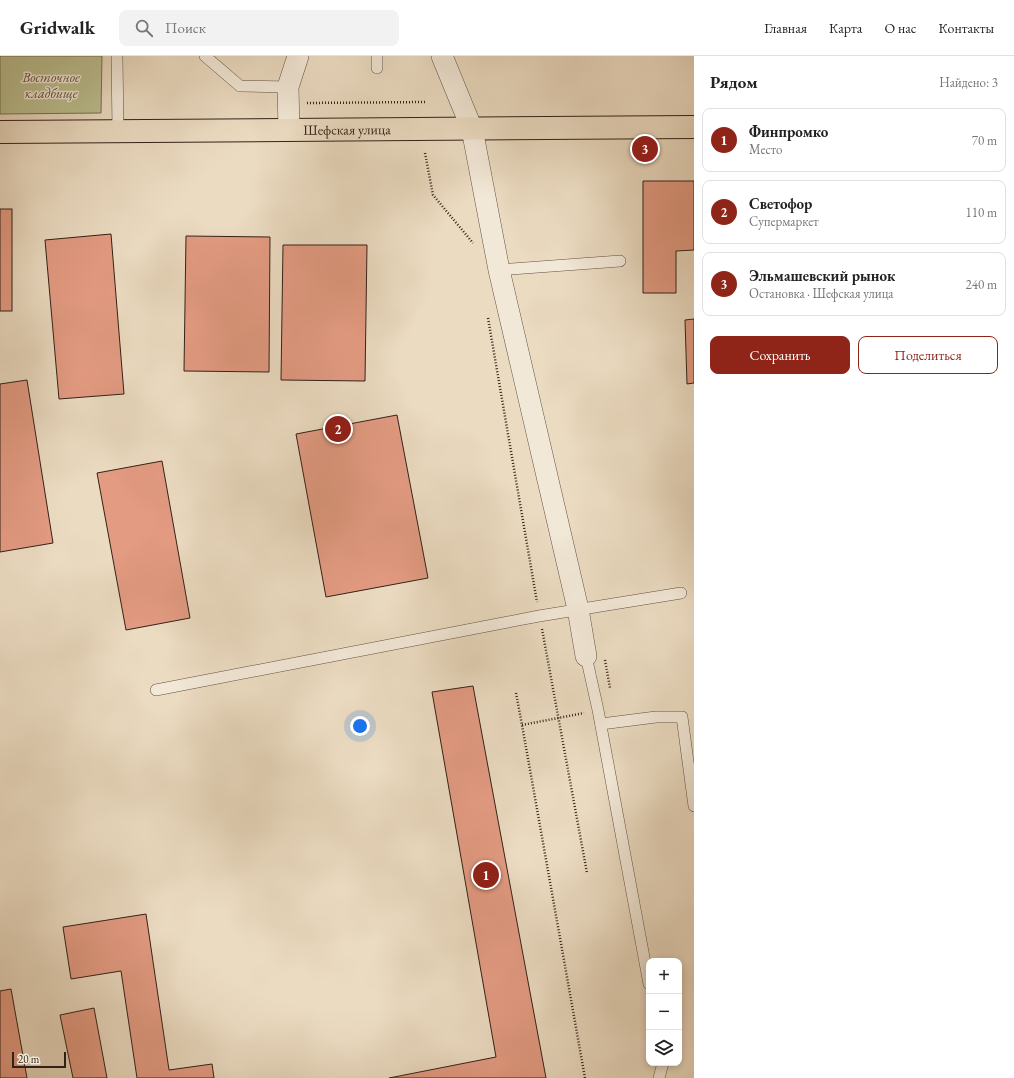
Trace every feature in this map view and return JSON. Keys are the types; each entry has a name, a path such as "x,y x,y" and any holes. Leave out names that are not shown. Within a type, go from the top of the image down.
{"main road":[{"name":"Шефская улица","path":"0,132 694,127"}],"street":[{"path":"289,129 288,95 298,56"},
{"path":"442,56 472,129 499,270 578,610 586,656"}],"lane":[{"path":"117,56 118,131"},
{"path":"205,56 240,86 288,95"},
{"path":"377,56 377,68"},
{"path":"499,270 620,261"},
{"path":"156,690 539,616 681,593"},
{"path":"586,656 601,724 646,968"},
{"path":"601,724 656,717 682,717 694,806"},
{"path":"659,1078 662,1066"}],"path":[{"path":"288,95 425,102"},
{"path":"425,153 433,195 476,246"},
{"path":"488,316 539,616 587,873"},
{"path":"516,693 585,1078"},
{"path":"522,725 598,710"}],"green space":[{"name":"Восточное кладбище","path":"0,56 102,56 101,113 0,114"}],"building":[{"path":"643,181 694,181 694,250 676,251 676,293 643,293"},
{"path":"0,209 12,209 12,311 0,311"},
{"path":"111,234 124,394 59,399 45,240"},
{"path":"186,236 270,237 269,372 184,371"},
{"path":"283,245 367,245 365,381 281,380"},
{"path":"694,319 694,383 687,384 685,320"},
{"path":"27,380 53,543 0,552 0,384"},
{"path":"397,415 428,578 326,597 296,434"},
{"path":"162,461 190,618 126,630 97,473"},
{"path":"473,686 546,1078 389,1078 496,1057 432,692"},
{"path":"146,914 169,1070 212,1064 214,1078 137,1078 121,971 71,979 63,927"},
{"path":"11,989 27,1078 0,1078 0,991"},
{"path":"94,1008 107,1078 73,1078 60,1015"}],"place":[{"name":"Эльмашевский рынок","path":"645,149"},
{"name":"Светофор","path":"338,429"},
{"name":"Финпромко","path":"486,875"}]}
